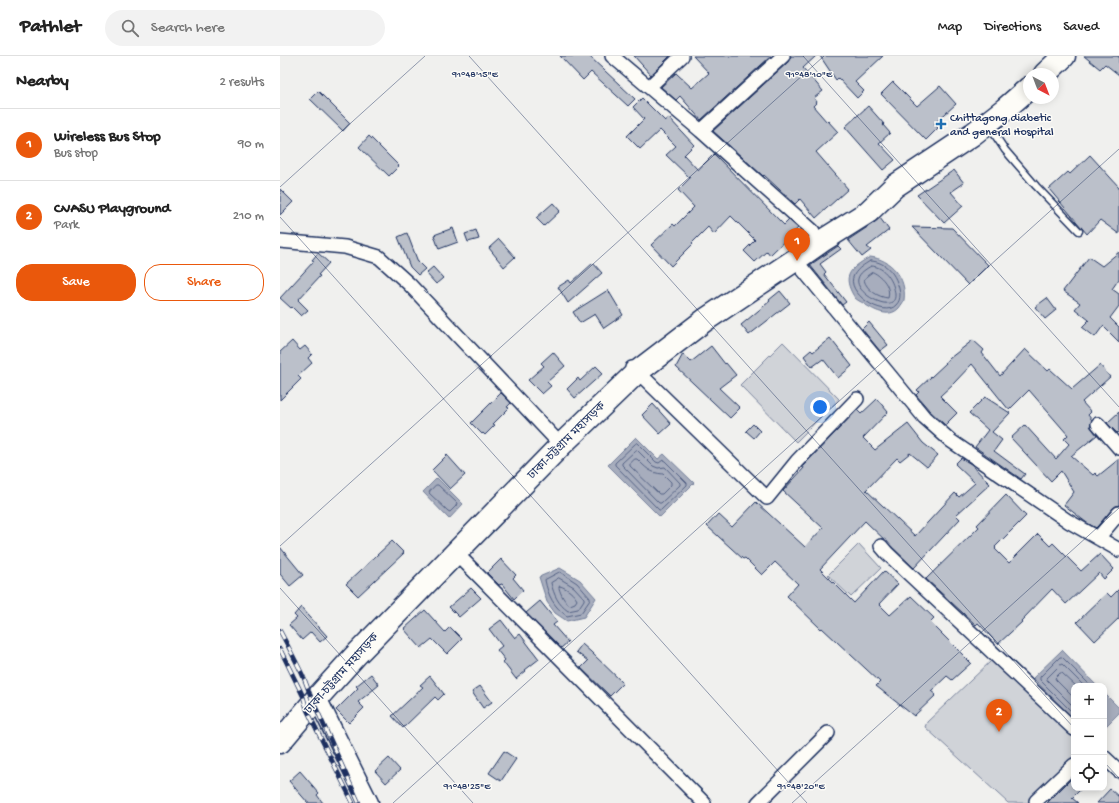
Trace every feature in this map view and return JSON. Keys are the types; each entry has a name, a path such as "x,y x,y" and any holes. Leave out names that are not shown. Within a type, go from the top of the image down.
{"highway":[{"path":"1051,68 1064,56"},
{"name":"ঢাকা-চট্টগ্রাম মহাসড়ক","path":"280,742 316,698 456,552 556,440 591,396 822,241 868,212 895,186 973,134 1023,93"},
{"name":"ঢাকা-চট্টগ্রাম মহাসড়ক","path":"633,368 667,334 732,290 813,231 864,197 895,186"},
{"name":"ঢাকা-চট্টগ্রাম মহাসড়ক","path":"280,721 309,690 330,664 378,613 556,440"}],"main road":[{"path":"316,698 369,803"}],"street":[{"path":"612,56 700,131 813,231"},
{"path":"649,87 682,56"},
{"path":"700,131 783,56"},
{"path":"280,240 345,247 378,257 410,284 556,440"},
{"path":"795,260 924,417 951,441 1068,522 1119,550"},
{"path":"633,368 767,498 797,460 857,399"},
{"path":"1098,424 1119,448"},
{"path":"1098,538 1119,514"},
{"path":"882,546 887,553 1071,726"},
{"path":"456,552 704,803"},
{"path":"758,803 828,733"},
{"path":"1107,760 1119,771"},
{"path":"1036,801 1071,768"}],"lane":[{"path":"986,123 1005,150 1036,186 1079,231"}],"shaded area":[{"path":"783,342 839,399 796,442 740,385"},
{"path":"859,544 881,568 851,597 828,575"},
{"path":"992,660 1071,733 1071,762 1030,803 1008,803 925,727 927,722"}],"water":[{"path":"870,257 885,261 896,271 903,284 903,303 899,308 891,313 876,311 853,296 848,281 850,272 858,264"},
{"path":"636,437 658,459 664,454 694,483 660,517 608,465"},
{"path":"437,478 463,504 449,519 423,492"},
{"path":"560,568 580,580 596,598 584,617 567,621 555,613 547,602 539,577"},
{"path":"1062,650 1094,683 1071,683 1071,717 1033,678"},
{"path":"1107,696 1119,708 1119,713 1107,725"}],"building":[{"path":"560,56 589,56 635,99 628,106 591,72 583,80"},
{"path":"634,56 670,56 651,75"},
{"path":"693,56 771,56 701,120 680,96 676,100 661,87 676,73 692,88 709,73"},
{"path":"791,56 816,56 803,68 823,91 814,98 817,102 813,106 838,132 816,152 848,189 816,218 800,199 795,204 713,131 788,62"},
{"path":"820,56 883,56 855,82 864,91 857,98 838,78 836,80"},
{"path":"1084,56 1119,56 1119,75 1105,64 1100,69"},
{"path":"893,82 917,106 940,86 956,104 934,124 938,128 926,140 881,94"},
{"path":"318,91 350,123 343,131 310,99"},
{"path":"642,98 665,121 669,118 694,145 684,155 698,170 714,154 784,225 789,220 798,228 770,255 767,251 755,262 744,251 755,240 731,216 714,234 708,227 671,266 651,245 673,224 675,226 694,207 678,190 690,178 666,155 676,146 660,130 640,149 627,136 644,119 633,107"},
{"path":"868,106 890,133 879,143 895,160 883,170 845,127"},
{"path":"369,136 399,166 389,176 359,147"},
{"path":"1090,155 1119,187 1119,234 1100,220 1087,234 1049,189 1068,172 1070,174"},
{"path":"954,170 964,183 951,192 963,206 944,223 917,195"},
{"path":"280,189 293,202 280,215"},
{"path":"553,203 560,211 544,226 536,218"},
{"path":"880,218 889,230 867,247 871,250 862,257 848,240"},
{"path":"912,227 952,228 988,265 968,285"},
{"path":"453,228 458,242 439,249 434,235"},
{"path":"476,230 479,239 468,242 465,234"},
{"path":"407,233 418,262 425,269 418,275 410,267 398,237"},
{"path":"499,239 515,257 504,267 489,248"},
{"path":"838,246 841,249 820,264 826,272 824,274 846,302 842,305 810,265"},
{"path":"1119,252 1119,279 1112,289 1119,294 1119,306 1110,318 1119,327 1119,342 1103,326 1095,337 1082,327 1089,320 1075,309 1080,303 1063,291 1089,257 1102,266"},
{"path":"318,253 329,263 318,275 320,276 298,300 308,310 301,316 280,298 314,261 312,260"},
{"path":"593,263 602,273 568,303 558,287 569,280 571,283"},
{"path":"433,267 443,278 436,284 426,273"},
{"path":"608,290 623,315 604,328 595,314 580,323 573,312"},
{"path":"780,291 790,303 749,335 741,325"},
{"path":"1047,298 1056,310 1045,319 1035,307"},
{"path":"869,322 888,345 880,351 862,329"},
{"path":"830,338 852,366 838,378 823,359 812,367 804,356 811,350 813,352"},
{"path":"973,340 984,350 982,353 1000,376 1025,349 1048,371 1050,369 1072,389 1100,365 1110,377 1082,402 1091,412 1088,415 1092,420 1090,426 1097,435 1071,456 1093,475 1095,473 1098,476 1119,459 1119,505 1113,508 1096,528 1064,505 1074,492 1061,471 1051,481 1011,438 1025,425 1056,459 1069,444 1064,439 1068,435 1029,390 1009,410 972,364 940,396 957,413 945,425 916,395 919,392 917,390 946,363 945,362"},
{"path":"292,341 300,350 305,346 312,354 308,358 312,363 298,376 301,379 280,400 280,352"},
{"path":"711,346 736,375 719,388 740,408 730,418 676,367 683,354 691,362"},
{"path":"553,352 565,366 547,382 551,386 542,394 528,380 544,366 541,363"},
{"path":"596,366 603,373 575,398 567,389 578,378 580,381"},
{"path":"501,393 511,403 507,407 509,408 493,424 495,425 485,435 483,433 482,434 471,423"},
{"path":"985,397 1010,413 992,432 1002,440 994,451 1025,474 1021,479 975,447 988,430 969,413"},
{"path":"877,399 888,412 863,438 875,450 908,424 923,443 938,455 927,467 910,453 900,461 897,458 866,490 915,536 955,493 959,497 975,483 955,464 961,458 971,464 990,484 956,515 960,519 914,568 865,521 820,569 854,603 884,571 898,584 879,604 890,615 911,596 934,618 930,622 971,663 952,680 947,676 931,691 936,695 914,716 876,686 880,682 787,596 798,584 775,562 762,575 745,558 743,559 707,526 718,514 732,527 756,502 805,547 823,528 783,491 804,468 803,466 857,410 861,414"},
{"path":"653,404 671,424 660,434 642,415"},
{"path":"1119,412 1119,431 1117,433 1107,423"},
{"path":"753,424 760,431 754,438 746,431"},
{"path":"447,455 465,475 450,489 432,470"},
{"path":"1006,495 1026,516 995,547 995,549 1009,563 1038,534 1050,546 1053,543 1081,571 1100,554 1114,569 1104,579 1099,573 1066,604 1052,589 1021,621 1022,622 998,644 978,623 976,625 926,579 979,527 977,525"},
{"path":"392,541 404,553 358,596 346,584"},
{"path":"280,547 303,575 290,586 280,574"},
{"path":"501,559 516,575 513,578 523,590 514,599 502,584 499,585 487,573"},
{"path":"471,588 481,598 459,617 449,607"},
{"path":"1119,589 1119,618 1095,641 1077,622 1107,593 1111,597"},
{"path":"540,601 557,622 553,625 568,642 561,648 526,613"},
{"path":"301,607 327,636 320,642 311,632 302,640 289,625 297,618 294,615"},
{"path":"425,610 445,632 450,627 462,639 447,654 432,639 421,648 404,629"},
{"path":"501,620 515,638 520,634 539,659 516,679 503,662 505,660 497,650 502,646 489,629"},
{"path":"582,644 623,683 610,696 581,668 588,661 576,652"},
{"path":"371,674 379,685 358,702 364,708 349,723 336,710 358,688 356,686"},
{"path":"430,676 444,694 438,700 435,697 403,728 392,716 423,687 420,685"},
{"path":"480,686 492,702 483,708 472,692"},
{"path":"504,751 516,759 501,781 489,773"},
{"path":"389,758 400,770 386,783 375,771"},
{"path":"300,771 319,793 317,795 323,803 308,803 289,781"},
{"path":"1071,779 1071,791 1079,791 1072,798 1078,803 1047,803"},
{"path":"1110,789 1119,797 1119,803 1097,803"}],"railway":[{"path":"280,631 303,676 313,702 359,803"},
{"path":"280,649 303,696 307,710 353,803"}],"place":[{"name":"Chittagong diabetic and general Hospital","path":"941,124"},
{"name":"Wireless Bus Stop","path":"797,261"},
{"name":"CVASU Playground","path":"999,732"}]}
